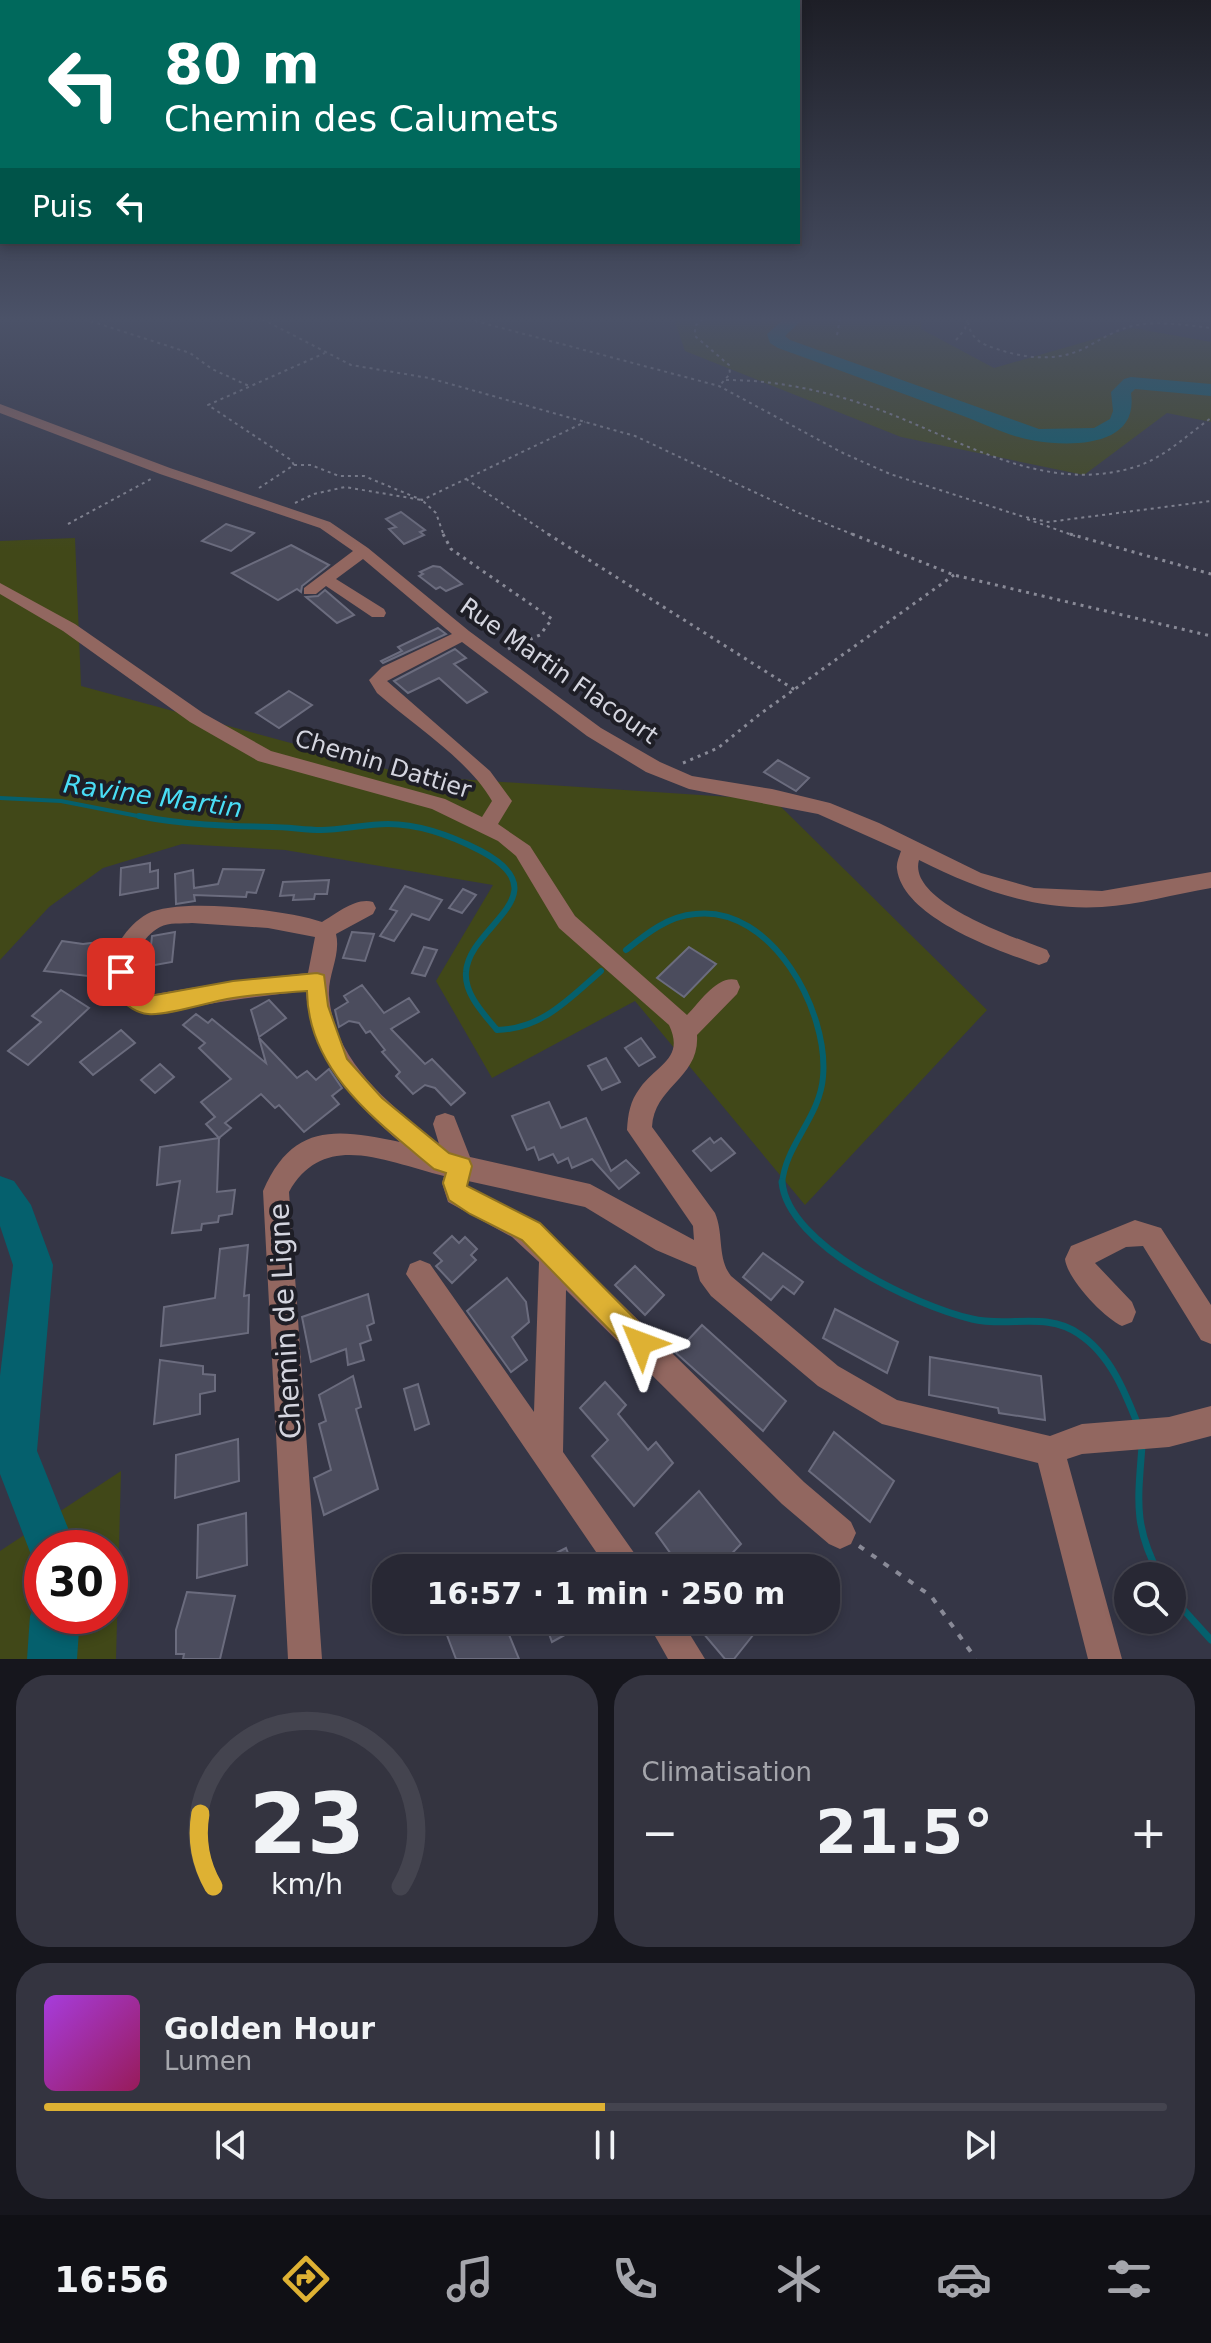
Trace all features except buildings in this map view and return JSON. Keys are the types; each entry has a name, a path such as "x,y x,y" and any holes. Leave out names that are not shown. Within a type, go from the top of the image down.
{"street":[{"name":"Rue Martin Flacourt","path":"0,408 165,471 325,525 363,551 490,656 594,732 653,767 689,782 823,808 975,879 1009,891 1068,900 1102,899 1211,880"},
{"path":"310,591 363,551"},
{"path":"326,579 378,613"},
{"name":"Chemin Dattier","path":"0,588 60,620 209,726 240,744 265,756 438,804 487,825 523,851 567,922 677,1018 686,1031"},
{"path":"463,635 382,675 378,685 481,772 499,791 502,801 487,825"},
{"path":"912,848 905,859 906,875 934,908 955,921 1039,956"},
{"path":"317,981 233,990 148,1005 126,992 120,983 121,972 136,935 144,925 168,916 241,917 324,931 365,908"},
{"path":"324,931 327,943 317,981 318,1006 324,1032 340,1066 374,1105 451,1164"},
{"path":"729,987 686,1031 687,1048 681,1064 650,1090 637,1117 645,1142 706,1222 710,1271 721,1286 766,1327 828,1376 892,1414 1050,1451 1082,1439 1169,1432 1211,1421"},
{"path":"445,1124 457,1193 531,1232 553,1258 793,1493 840,1533"},
{"name":"Chemin de Ligne","path":"305,1659 276,1191 285,1172 300,1156 329,1142 351,1143 590,1196 665,1241 701,1256 707,1252"},
{"path":"1122,1312 1079,1266 1078,1259 1133,1231 1143,1231 1152,1237 1211,1330"},
{"path":"548,1452 553,1258"},
{"path":"420,1274 548,1452 617,1554"},
{"path":"1050,1451 1105,1659"},
{"path":"671,1634 688,1659"}],"path":[{"path":"224,396 208,406 291,460 294,465"},
{"path":"498,396 635,436 799,513 954,575 1211,636"},
{"path":"738,396 878,469 965,500 1048,522 1211,501"},
{"path":"839,396 973,448 1031,468 1067,475 1132,469 1163,456 1211,418"},
{"path":"284,509 318,490 345,485 422,500 587,420"},
{"path":"245,497 294,465 311,465 339,476 364,476 422,500 437,511 445,541 451,549 552,619 549,630 537,638 490,656"},
{"path":"68,524 165,471"},
{"path":"466,479 530,523 795,690"},
{"path":"1021,516 1053,530 1211,574"},
{"path":"674,764 698,760 714,753 750,719 954,575"},
{"path":"840,1533 931,1596 976,1659"}],"green space":[{"path":"799,396 1211,396 1211,422 1167,413 1084,475 901,437"},
{"path":"75,538 81,686 412,776 774,800 987,1010 805,1205 635,1001 492,1078 436,981 493,885 285,850 182,844 103,868 49,907 0,960 0,541"},
{"path":"121,1471 119,1530 32,1530"},
{"path":"24,1535 24,1634 117,1634 116,1659 0,1659 0,1551"}],"waterway":[{"path":"929,396 1036,435 1058,437 1086,436 1110,429 1119,421 1123,411 1121,396"},
{"name":"Ravine Martin","path":"0,798 61,801 148,818"},
{"name":"Ravine Martin","path":"139,816 205,824 315,830 379,824 412,826 436,832 481,851 504,867 514,882 513,896 471,955 466,972 472,996 497,1030 528,1024 554,1011 601,971"},
{"name":"Ravine Martin","path":"626,950 676,918 695,914 723,916 748,926 771,944 790,967 816,1022 823,1077 816,1105 789,1156 782,1183"},
{"name":"Ravine Martin","path":"782,1183 790,1206 806,1229 858,1270 889,1287 972,1319 1053,1323 1079,1334 1108,1363 1138,1425"},
{"path":"0,1194 21,1227 33,1265 14,1451 45,1530"},
{"name":"Ravine Martin","path":"1142,1446 1139,1512 1153,1562"},
{"name":"Ravine Martin","path":"1186,1612 1211,1640"},
{"path":"52,1659 54,1634"}],"route":[{"path":"121,972 120,983 126,992 148,1005 162,1005 233,990 317,981 318,1006 331,1049 340,1066 374,1105 442,1162 460,1166 455,1183 457,1193 540,1239 553,1258 641,1343"}]}
